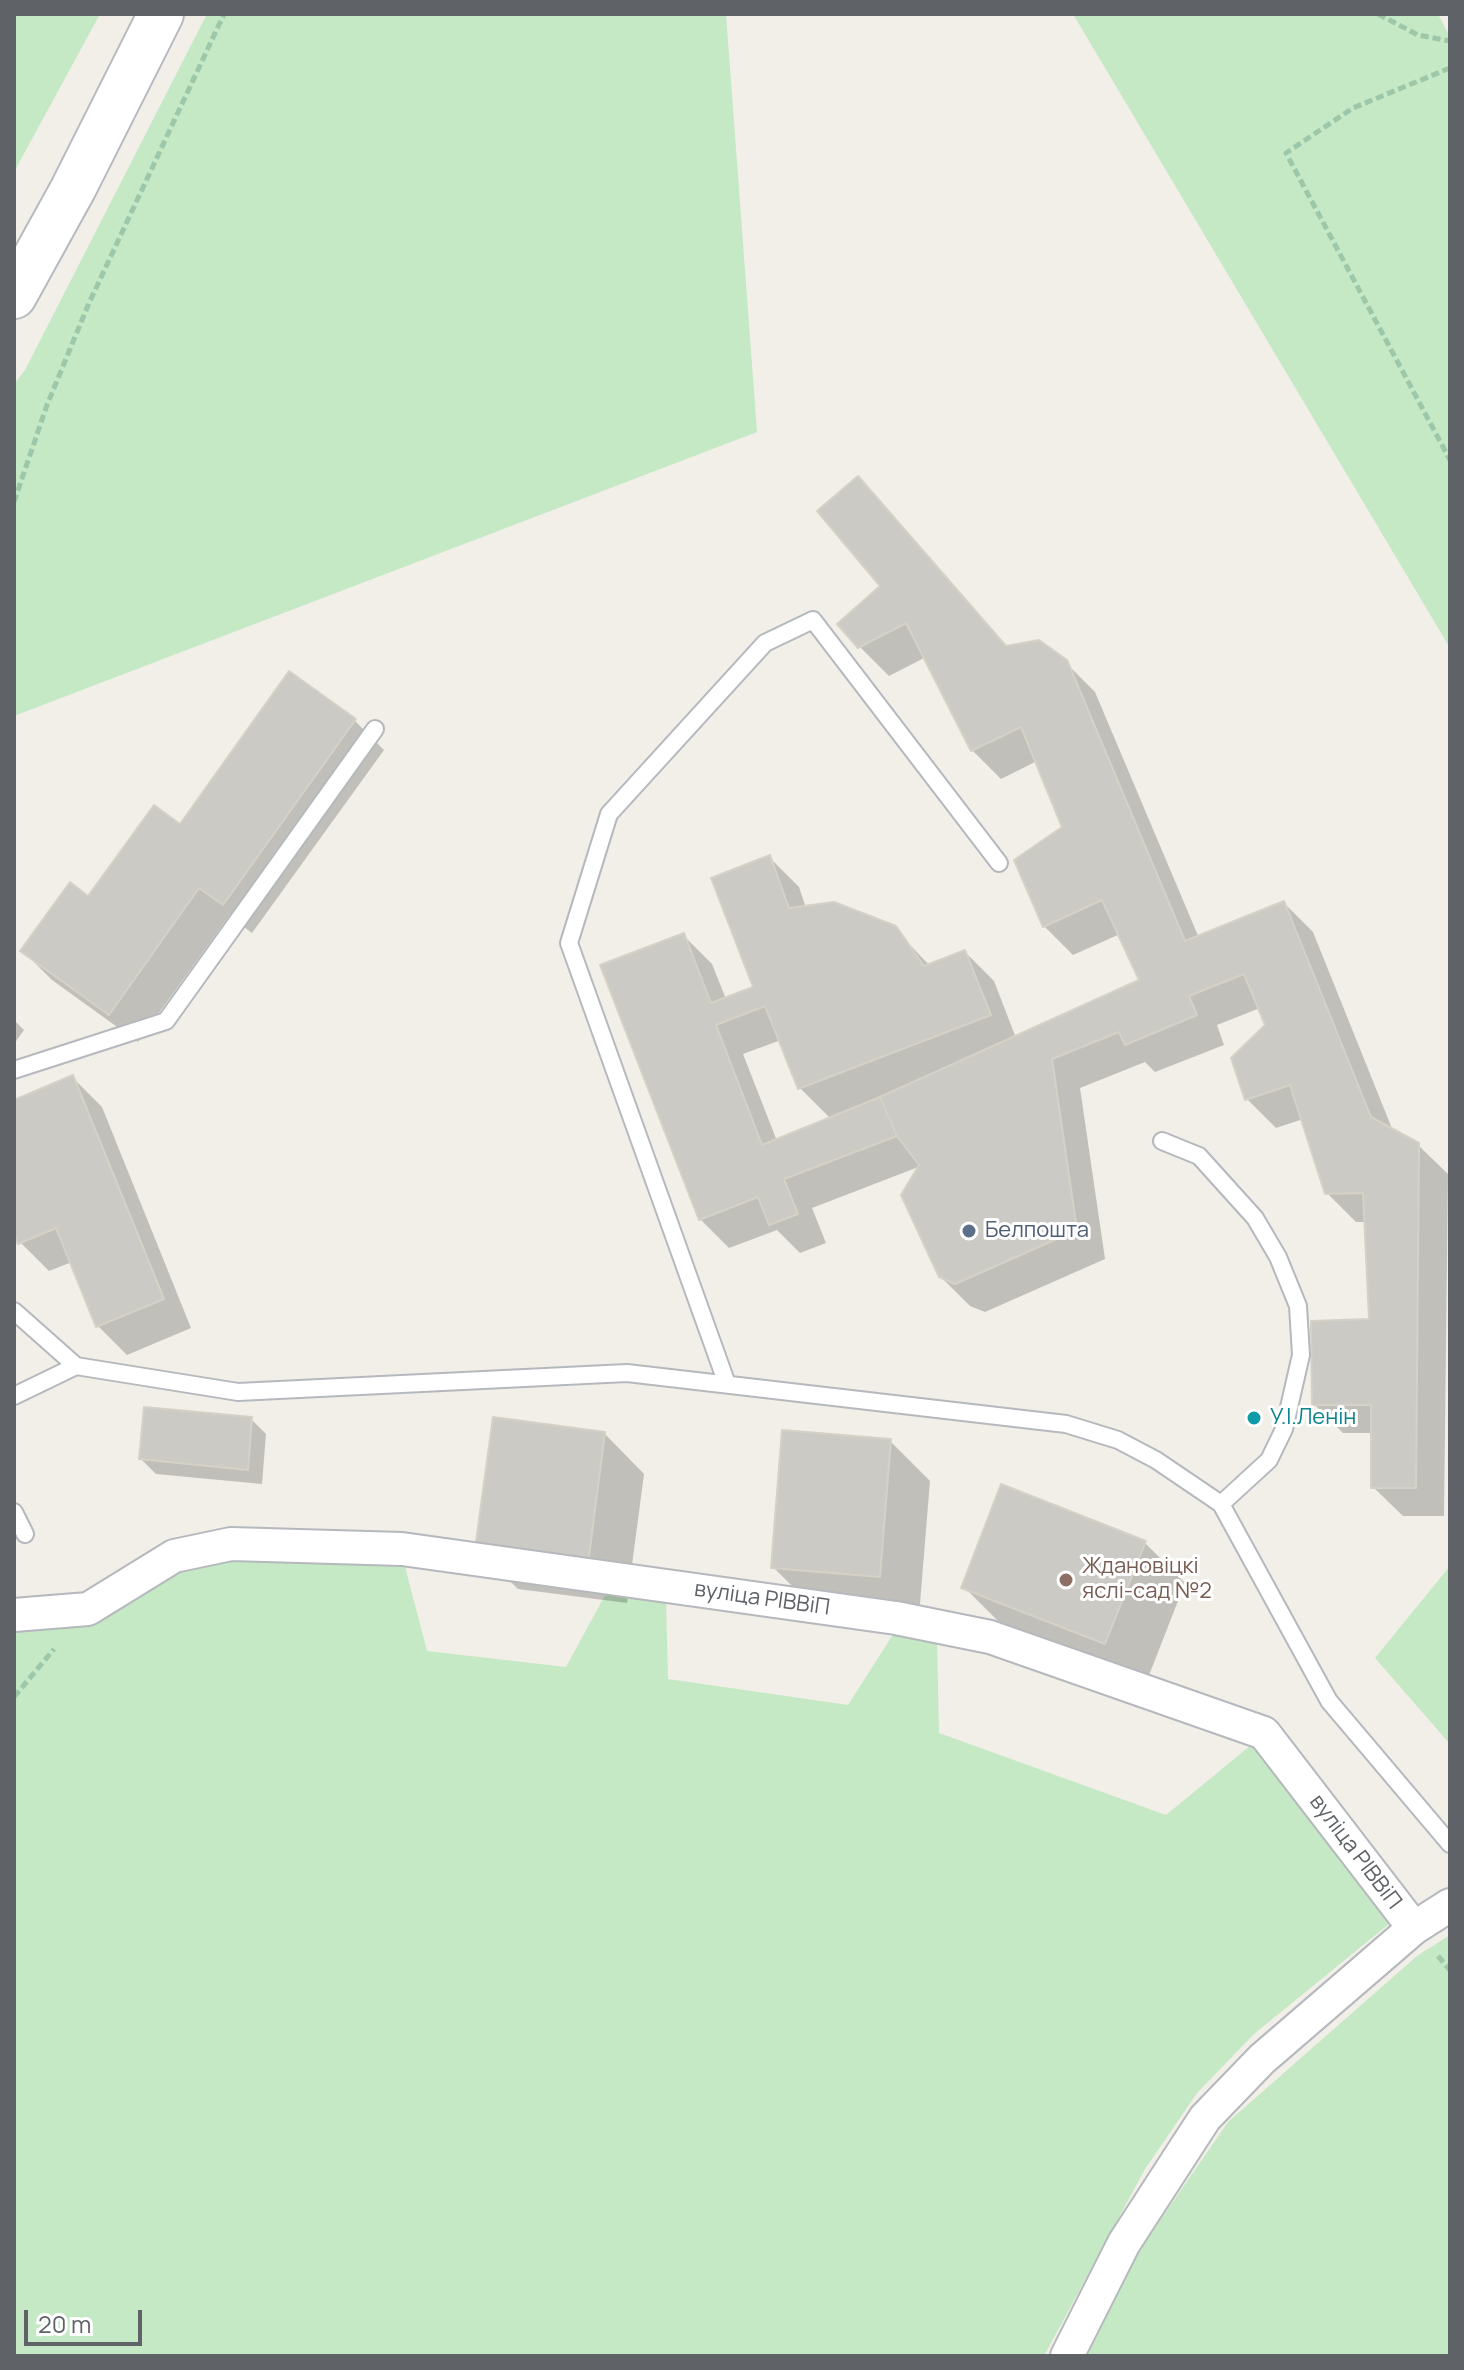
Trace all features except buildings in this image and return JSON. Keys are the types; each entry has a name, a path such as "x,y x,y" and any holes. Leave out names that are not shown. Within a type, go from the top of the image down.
{"main road":[{"path":"14,296 161,14"}],"street":[{"name":"вуліца РІВВіП","path":"14,1615 88,1609 174,1556 231,1544 294,1545 432,1553 896,1618 990,1637 1264,1733 1414,1928"},
{"path":"1067,2356 1124,2243 1205,2118 1262,2059 1414,1928 1450,1905"}],"lane":[{"path":"727,1384 569,943 609,814 765,643 813,620 999,863"},
{"path":"14,1070 166,1021 375,729"},
{"path":"1162,1141 1199,1156 1255,1218 1278,1257 1298,1306 1301,1355 1284,1429 1269,1460 1221,1504"},
{"path":"14,1311 76,1366 238,1392 627,1373 1066,1424 1118,1440 1156,1460 1221,1504 1329,1701 1450,1844"},
{"path":"14,1396 76,1366"},
{"path":"14,1512 25,1534"}],"path":[{"path":"14,502 47,405 89,303 224,14"},
{"path":"1378,14 1407,31 1450,41"},
{"path":"1450,68 1353,108 1286,153 1450,460"},
{"path":"14,1697 88,1609"}],"green space":[{"path":"14,14 100,14 14,172"},
{"path":"207,14 726,14 757,432 14,716 14,384 25,370"},
{"path":"1073,14 1438,14 1450,37 1450,648"},
{"path":"403,1559 427,1651 566,1667 609,1588 666,1598 668,1679 848,1705 896,1630 937,1638 939,1733 1166,1815 1256,1741 1395,1919 1254,2034 1197,2093 1145,2169 1044,2356 14,2356 14,1621 181,1560"},
{"path":"1450,1566 1450,1744 1375,1658"},
{"path":"1450,1935 1450,2356 1087,2356 1139,2251 1228,2122 1417,1956"}],"place":[{"name":"Белпошта","path":"969,1231"},
{"name":"У.І.Ленін","path":"1254,1418"},
{"name":"Ждановіцкі яслі-сад №2","path":"1066,1580"}]}
